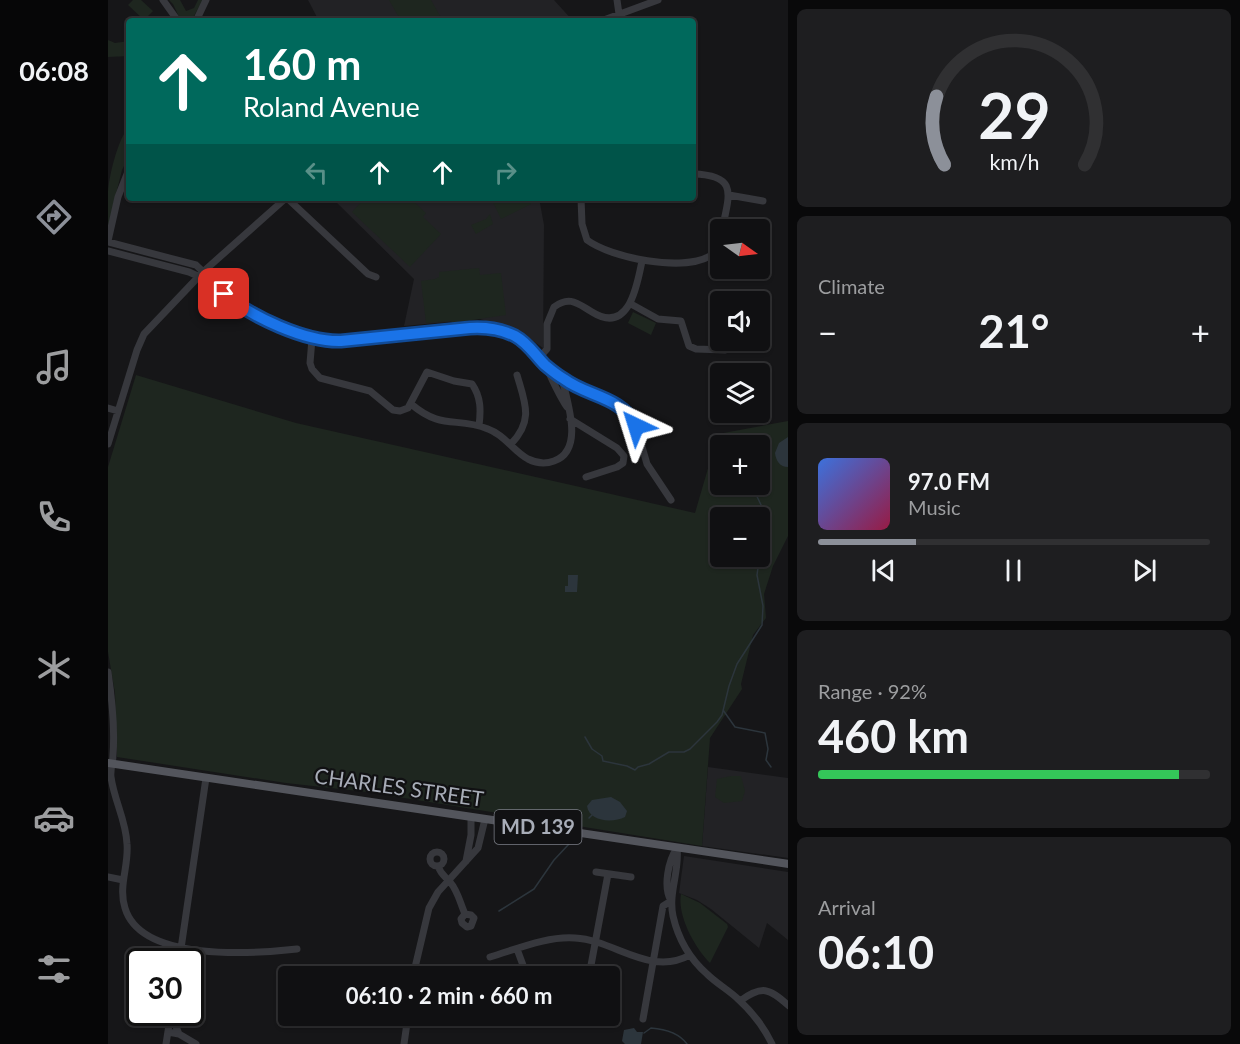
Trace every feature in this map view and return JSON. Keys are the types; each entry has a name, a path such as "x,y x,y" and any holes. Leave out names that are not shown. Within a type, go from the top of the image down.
{"main road":[{"name":"MD 139","path":"110,763 206,778"},
{"name":"CHARLES STREET","path":"206,778 788,864"}],"street":[{"path":"163,0 176,18"},
{"path":"197,18 206,0"},
{"path":"617,0 619,14"},
{"path":"609,18 658,0"},
{"path":"696,174 716,177 726,185 729,195 724,219"},
{"path":"126,177 118,197 108,241 196,265 201,274"},
{"path":"729,195 763,201"},
{"path":"108,444 141,340 201,274 284,201"},
{"path":"290,201 368,274 376,277"},
{"path":"581,201 582,224 587,240 617,254 642,261 685,262 710,256"},
{"path":"108,251 201,274 213,280 213,284 236,303 288,330 312,339 341,341 485,327 518,337 547,367 562,378 579,388 612,401 628,413 636,426 647,464 671,500"},
{"path":"539,358 547,349 548,317 554,307 559,303 575,301 594,313 610,317 622,313 631,304 637,290 642,261"},
{"path":"631,304 658,320 681,321 689,346 696,349 710,349"},
{"path":"312,339 310,363 315,374 324,380 370,391 388,406 400,411 411,404 427,372 472,384 479,396 481,413 479,426"},
{"path":"547,367 567,407"},
{"path":"511,444 521,432 526,420 525,401 517,375"},
{"path":"411,404 426,416 439,421 479,426 496,433 530,460 541,463 557,460 565,455 572,445 573,434 562,378"},
{"path":"108,408 118,411"},
{"path":"570,419 617,448 624,456 623,463 617,467 586,477"},
{"path":"108,672 112,702 111,778 123,817 126,836 127,858 122,894 125,908 135,926 154,939 181,947 241,952 297,949"},
{"path":"181,947 206,778"},
{"path":"465,863 471,834 471,817"},
{"path":"416,966 429,908 438,892 478,848 485,819"},
{"path":"677,848 678,856 671,901 678,933 690,955 707,974 740,1000 758,1021 772,1044"},
{"path":"438,866 442,875 450,881 458,895 465,915"},
{"path":"596,872 631,877"},
{"path":"591,966 608,874"},
{"path":"108,877 123,880"},
{"path":"643,1019 663,906 671,901"},
{"path":"490,957 563,938 596,941 628,955 653,961 671,962 690,955"},
{"path":"517,949 523,966"},
{"path":"740,1000 752,992 764,990 778,996 788,1005"},
{"path":"166,1044 169,1026"},
{"path":"176,1026 178,1033"},
{"path":"404,1044 407,1026"},
{"path":"168,1030 196,1044"}],"shaded area":[{"path":"133,0 141,0 153,11 146,18 142,18 128,5"},
{"path":"169,0 180,0 186,11 194,8 198,0 203,0 193,18 180,18"},
{"path":"308,0 554,0 570,18 317,18"},
{"path":"389,0 431,0 441,18 399,18"},
{"path":"108,40 115,43 126,41 126,56 108,57"},
{"path":"125,132 126,162 108,226 110,177"},
{"path":"335,201 540,201 544,225 543,348 517,330 480,319 404,326 414,279"},
{"path":"362,201 407,201 409,203 413,201 426,213 423,217 441,234 410,267 352,212"},
{"path":"492,201 530,201 531,204 501,219"},
{"path":"490,214 493,224 476,234 471,225 486,219"},
{"path":"479,268 480,275 501,273 506,315 452,323 451,321 426,323 421,281 439,277 439,272"},
{"path":"633,312 656,323 651,335 628,323"},
{"path":"136,375 296,423 695,513 710,461 710,495 770,495 770,435 718,434 788,421 788,536 773,566 764,594 766,618 753,635 741,684 742,689 710,738 702,846 367,792 286,783 117,757 115,693 108,652 108,467"},
{"path":"788,437 788,467 779,463 775,453 779,443"},
{"path":"568,575 578,575 577,592 565,592 565,586 568,586"},
{"path":"708,767 788,778 788,858 702,846"},
{"path":"741,776 745,791 742,801 724,803 715,797 717,779"},
{"path":"611,797 620,802 627,811 625,817 602,820 592,815 587,806 592,800"},
{"path":"684,856 788,872 788,940 767,923 759,948 711,909 679,893"},
{"path":"681,894 700,903 727,924 728,927 710,963 684,922 680,903"},
{"path":"634,1028 637,1032 643,1032 641,1044 625,1044 622,1041 624,1030"}],"waterway":[{"path":"756,495 762,507"},
{"path":"585,737 592,749 602,756 603,761 635,770 669,752 684,752 690,749 722,715 737,664 762,625 763,606 757,575 758,567"},
{"path":"723,710 735,727 765,733 768,749 766,760 771,767"},
{"path":"589,818 592,815"},
{"path":"499,911 534,889 554,860 569,844"},
{"path":"644,1033 651,1028 666,1031 676,1034 687,1044"}],"route":[{"path":"224,294 236,303 288,330 321,341 485,327 502,331 518,337 547,367 572,385 618,405 628,413 636,426"}]}
